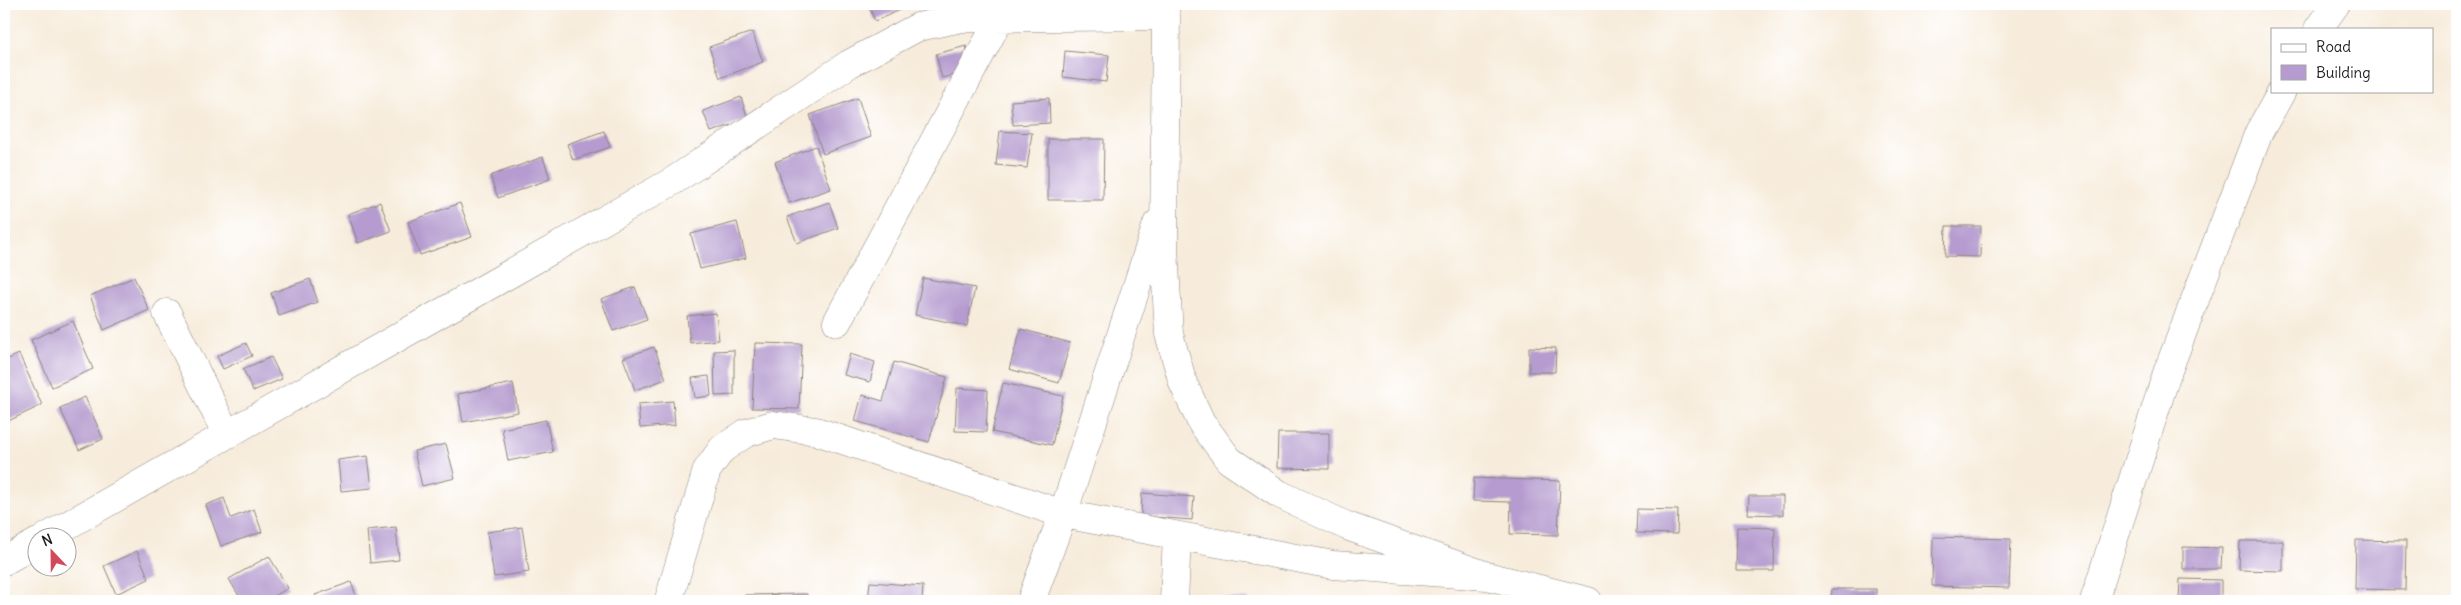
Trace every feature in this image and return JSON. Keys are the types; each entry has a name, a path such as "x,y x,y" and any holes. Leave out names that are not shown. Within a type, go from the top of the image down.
{"street":[{"path":"2319,28 2336,4"},
{"path":"61,528 673,181 848,64 918,26 962,18 1165,10 1164,249 1169,334 1183,383 1201,422 1229,460 1279,494 1347,526 1487,576 1588,601"},
{"path":"837,322 1000,18"},
{"path":"2094,601 2167,373 2259,132 2281,92"},
{"path":"1031,601 1062,514 1164,201"},
{"path":"167,314 226,433"},
{"path":"669,599 707,470 722,449 746,434 772,425 816,431 1062,514 1333,565 1487,576"},
{"path":"1174,601 1177,536"},
{"path":"4,561 28,548"}],"building":[{"path":"868,4 903,4 905,8 875,21"},
{"path":"752,32 763,62 720,78 709,47"},
{"path":"966,46 971,70 942,78 936,54"},
{"path":"1065,51 1109,55 1106,82 1063,77"},
{"path":"741,97 748,119 711,132 703,111"},
{"path":"858,98 871,137 823,154 810,115"},
{"path":"1049,98 1050,123 1013,125 1011,101"},
{"path":"604,131 610,147 573,160 567,144"},
{"path":"1000,131 1032,133 1027,168 996,165"},
{"path":"1048,139 1104,139 1103,200 1048,200"},
{"path":"816,146 831,189 789,203 775,162"},
{"path":"543,157 550,179 498,198 490,176"},
{"path":"380,202 391,231 358,243 348,214"},
{"path":"829,202 838,228 797,243 787,217"},
{"path":"460,203 472,237 420,255 408,222"},
{"path":"737,222 746,258 700,269 691,234"},
{"path":"1946,226 1981,226 1980,257 1945,256"},
{"path":"134,277 149,310 104,330 90,296"},
{"path":"923,278 975,288 967,326 915,315"},
{"path":"310,279 318,302 279,316 271,293"},
{"path":"635,287 647,319 613,331 601,299"},
{"path":"716,313 719,340 690,343 687,316"},
{"path":"73,321 93,369 52,387 31,340"},
{"path":"1021,329 1070,343 1059,383 1009,369"},
{"path":"246,343 252,356 223,369 217,356"},
{"path":"755,343 802,344 799,409 752,408"},
{"path":"654,347 666,379 635,390 623,358"},
{"path":"1529,347 1556,348 1555,372 1529,372"},
{"path":"734,350 734,395 715,396 714,351"},
{"path":"19,354 42,405 4,423 4,361"},
{"path":"850,354 875,362 870,382 844,375"},
{"path":"271,357 282,379 253,391 243,369"},
{"path":"894,362 947,377 929,442 855,421 862,395 883,401"},
{"path":"709,376 711,396 695,398 692,378"},
{"path":"513,383 518,412 463,422 458,394"},
{"path":"1003,383 1063,396 1052,445 992,432"},
{"path":"957,388 988,390 986,432 955,431"},
{"path":"85,397 103,439 79,450 60,408"},
{"path":"673,401 675,425 640,428 638,404"},
{"path":"546,420 553,452 508,461 502,429"},
{"path":"1278,433 1329,433 1329,469 1277,468"},
{"path":"446,444 455,478 422,486 414,451"},
{"path":"368,456 372,488 341,491 338,460"},
{"path":"1474,478 1560,481 1558,535 1510,534 1511,502 1473,501"},
{"path":"1142,493 1194,497 1192,520 1141,516"},
{"path":"1749,496 1783,496 1783,515 1748,514"},
{"path":"224,498 231,518 254,509 262,532 221,546 206,505"},
{"path":"1637,509 1678,510 1677,534 1636,533"},
{"path":"396,527 399,560 370,563 367,530"},
{"path":"522,527 529,572 494,577 487,532"},
{"path":"1737,527 1775,528 1774,571 1736,571"},
{"path":"1933,537 2011,539 2009,588 1932,586"},
{"path":"2356,540 2406,541 2405,590 2355,589"},
{"path":"2240,541 2283,541 2283,571 2239,570"},
{"path":"2183,547 2222,548 2221,569 2183,569"},
{"path":"137,551 149,579 116,594 104,566"},
{"path":"269,556 288,588 266,601 242,601 229,579"},
{"path":"2180,579 2221,580 2221,601 2179,601"},
{"path":"351,582 358,601 318,601 315,595"},
{"path":"870,582 923,586 922,601 868,601"},
{"path":"1832,589 1876,589 1876,601 1831,601"},
{"path":"807,594 807,601 745,601 745,595"},
{"path":"1218,598 1249,599 1249,601 1218,601"}]}
